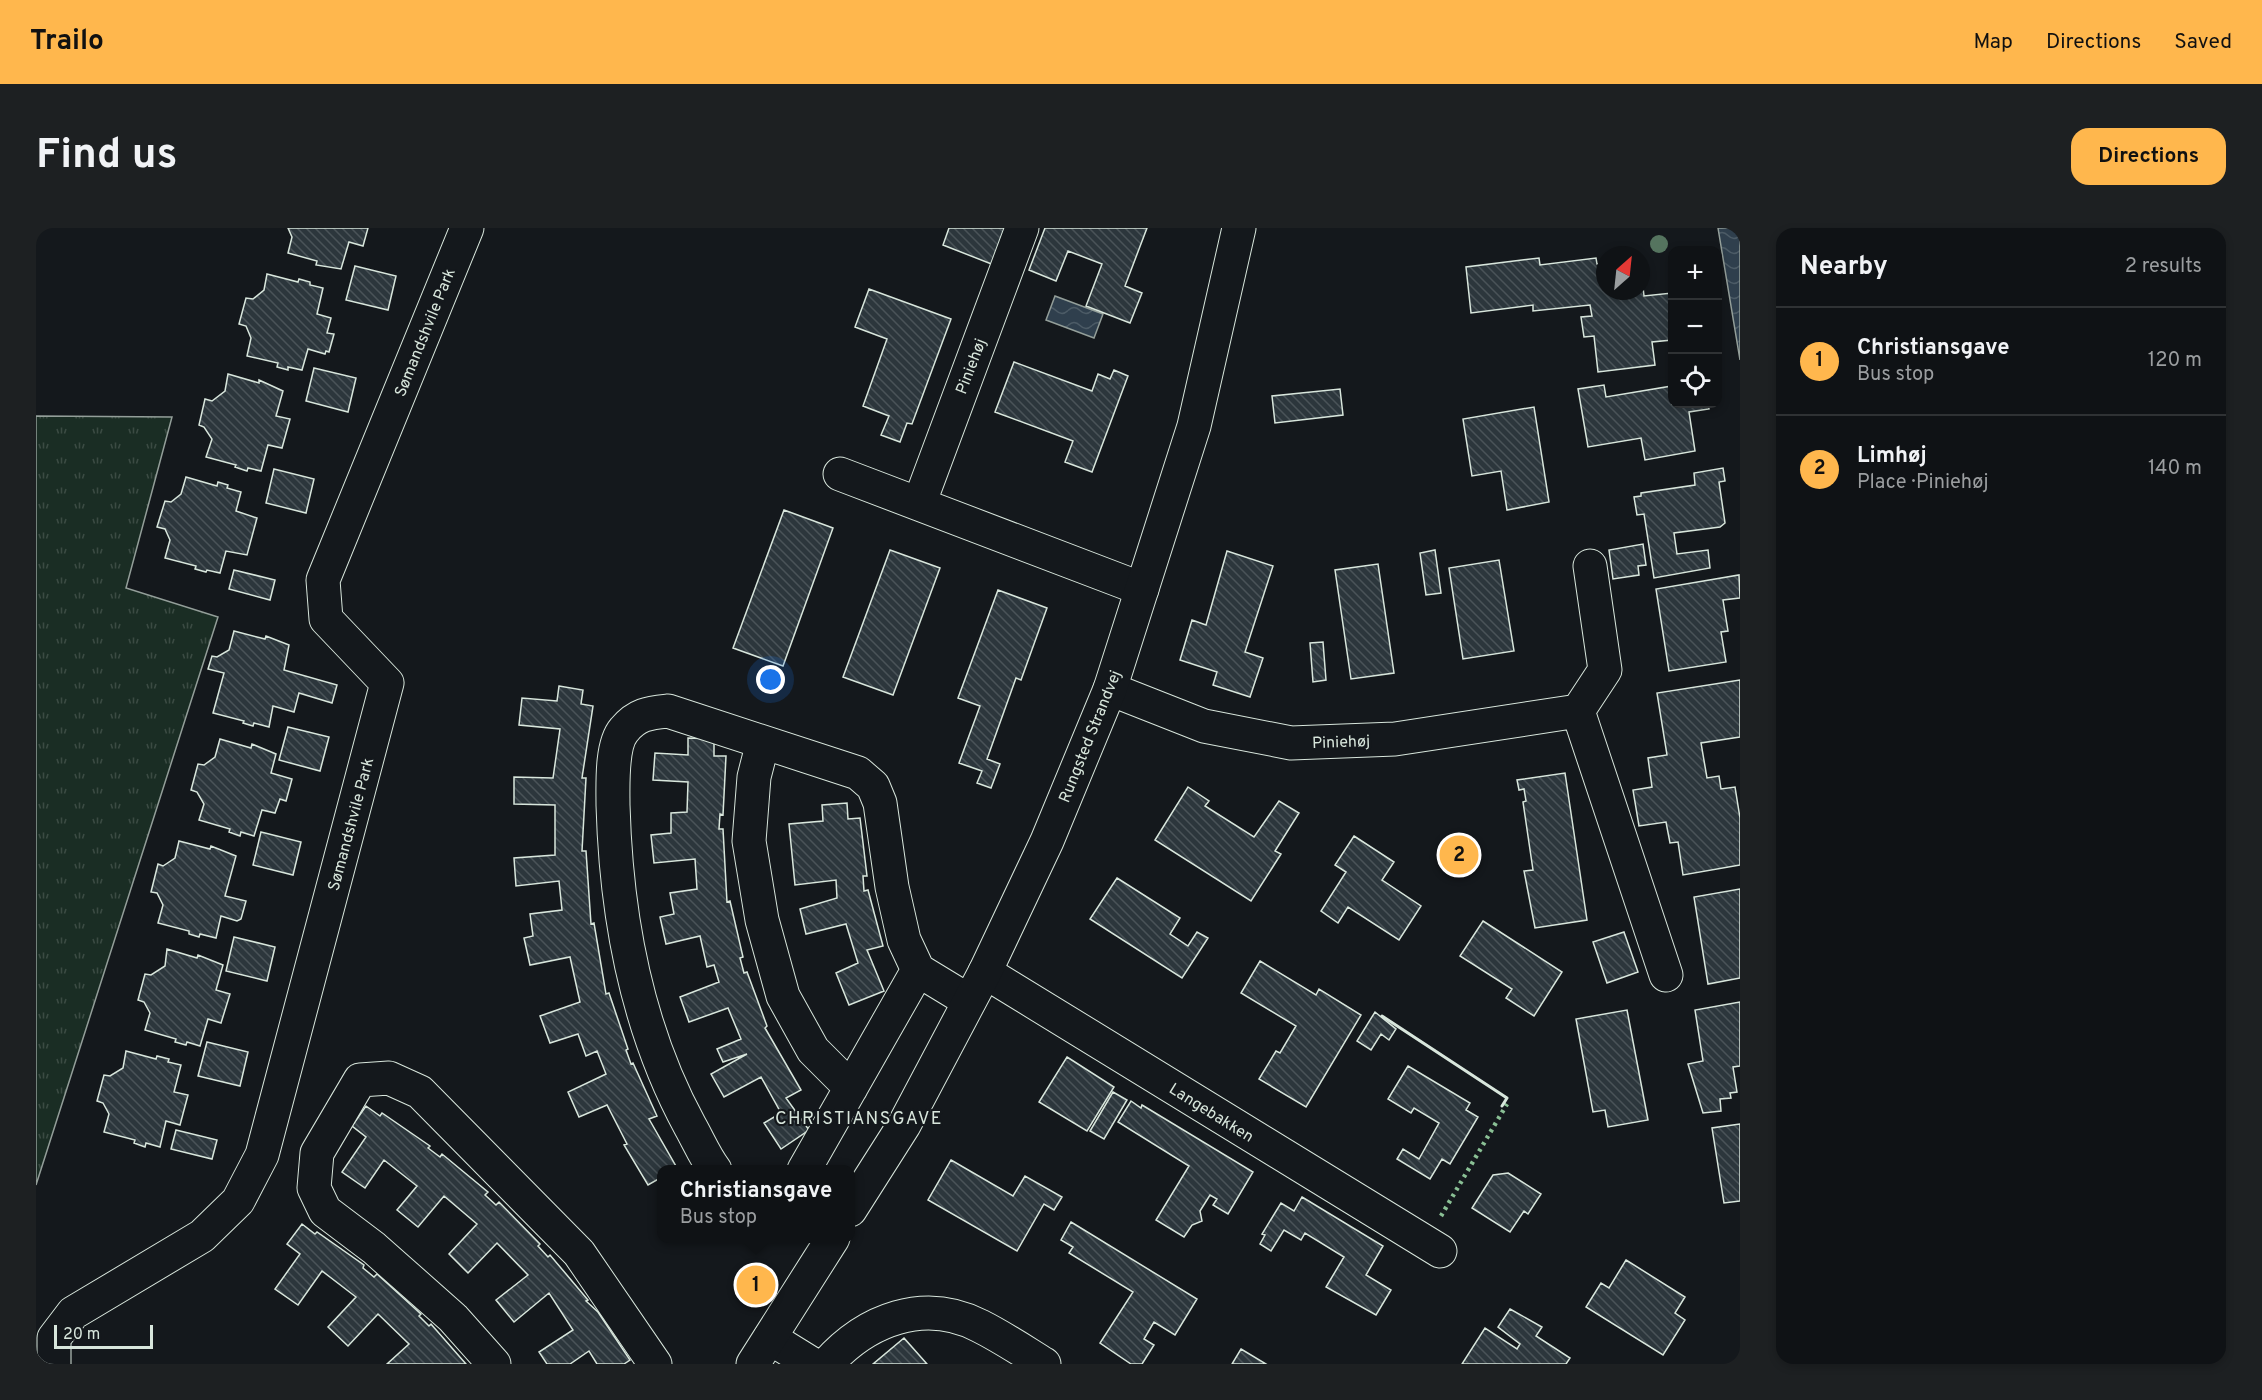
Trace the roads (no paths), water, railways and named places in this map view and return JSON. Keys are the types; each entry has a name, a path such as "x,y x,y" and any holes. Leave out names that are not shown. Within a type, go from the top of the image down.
{"street":[{"name":"Sømandshvile Park","path":"54,1364 54,1338 73,1313 202,1236 238,1200 262,1155 387,683 326,619 323,580 467,228"},
{"name":"Piniehøj","path":"919,504 1022,228"},
{"name":"Rungsted Strandvej","path":"855,1202 904,1125 985,972 1047,841 1110,689 1194,426 1239,228"},
{"path":"840,474 1142,589"},
{"path":"1590,566 1605,670 1578,711 1666,975"},
{"name":"Piniehøj","path":"1110,689 1204,726 1291,743 1395,738 1578,711"},
{"path":"712,1165 678,1104 646,1021 625,932 616,869 613,768 622,731 642,714 668,711 858,773 873,786 880,803 892,887 904,940 918,970 969,1001"},
{"path":"763,742 754,777 749,841 762,920 783,996 813,1050 851,1088"},
{"path":"807,1165 918,970"},
{"name":"Langebakken","path":"985,972 1440,1251"},
{"path":"494,1364 453,1318 374,1248 325,1210 314,1188 317,1153 360,1080 389,1078 420,1092 579,1253 655,1364"},
{"path":"812,1364 762,1351 830,1243"},
{"path":"827,1364 845,1343 875,1324 909,1314 944,1314 979,1325 1044,1364"}],"water":[{"path":"1718,228 1740,228 1740,360 1722,246"},
{"path":"1055,296 1103,314 1094,338 1046,320"}],"place":[{"name":"Limhøj","path":"1459,855"},
{"name":"Christiansgave","path":"756,1285"}],"district":[{"name":"CHRISTIANSGAVE","path":"859,1118"}]}
